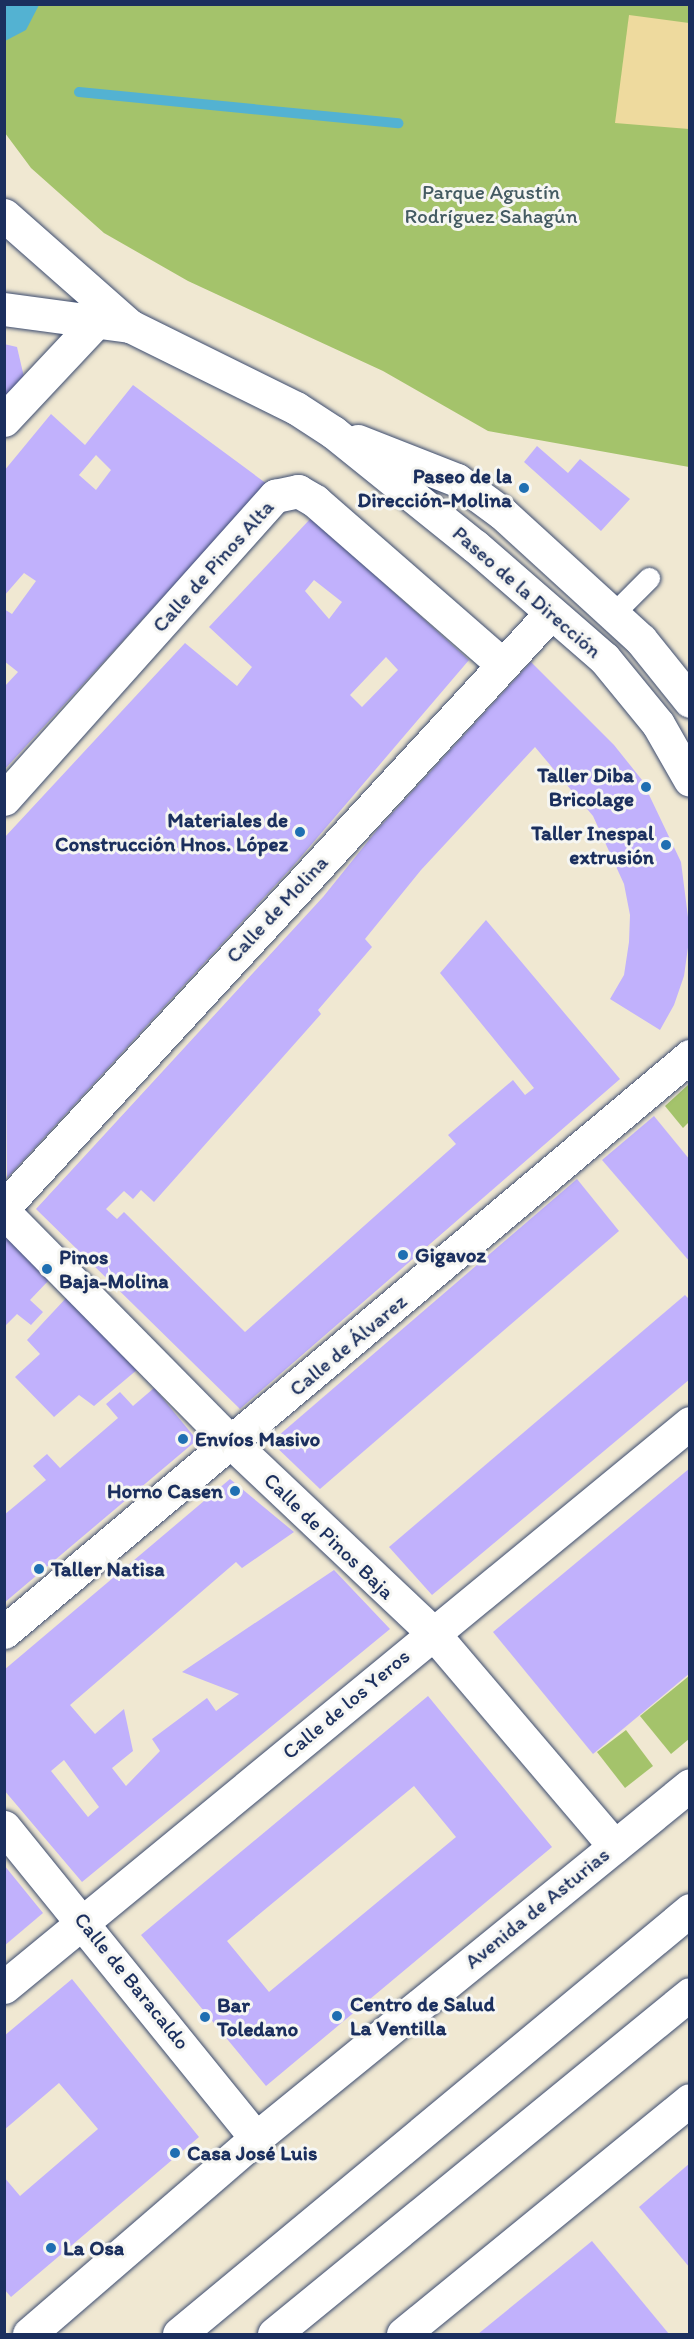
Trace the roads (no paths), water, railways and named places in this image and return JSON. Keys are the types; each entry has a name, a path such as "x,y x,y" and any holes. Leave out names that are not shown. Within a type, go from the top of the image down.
{"street":[{"name":"Paseo de la Dirección","path":"4,215 130,326 296,408 333,432 475,546 618,675 658,724 690,780"},
{"name":"Paseo de la Dirección","path":"4,309 94,324 130,326"},
{"path":"4,420 94,324"},
{"name":"Paseo de la Dirección","path":"333,432 457,480 522,530 641,640 690,701"},
{"name":"Calle de Pinos Alta","path":"4,799 275,496 298,491 315,501 502,664"},
{"name":"Calle de Molina","path":"4,1207 550,612"},
{"name":"Calle de Álvarez","path":"4,1632 690,1056"},
{"name":"Calle de Pinos Baja","path":"4,1212 231,1442 433,1633 614,1846"},
{"name":"Calle de los Yeros","path":"4,1987 690,1423"},
{"name":"Avenida de Asturias","path":"29,2334 256,2138 690,1785"},
{"name":"Calle de Baracaldo","path":"4,1827 84,1921 256,2138"},
{"path":"178,2334 690,1910"},
{"path":"274,2334 690,1994"},
{"path":"403,2334 690,2100"}],"lane":[{"path":"613,614 649,578"}],"water":[{"path":"4,5 39,5 26,30 5,41"}],"waterway":[{"path":"79,92 398,123"}],"place":[{"name":"Paseo de la Dirección-Molina","path":"524,488"},
{"name":"Taller Diba Bricolage","path":"646,787"},
{"name":"Materiales de Construcción Hnos. López","path":"300,832"},
{"name":"Taller Inespal extrusión","path":"666,845"},
{"name":"Gigavoz","path":"403,1255"},
{"name":"Pinos Baja-Molina","path":"47,1269"},
{"name":"Envíos Masivo","path":"183,1439"},
{"name":"Horno Casen","path":"235,1491"},
{"name":"Taller Natisa","path":"39,1569"},
{"name":"Centro de Salud La Ventilla","path":"337,2016"},
{"name":"Bar Toledano","path":"205,2017"},
{"name":"Casa José Luis","path":"175,2153"},
{"name":"La Osa","path":"51,2248"}],"park label":[{"name":"Parque Agustín Rodríguez Sahagún","path":"491,204"}]}
